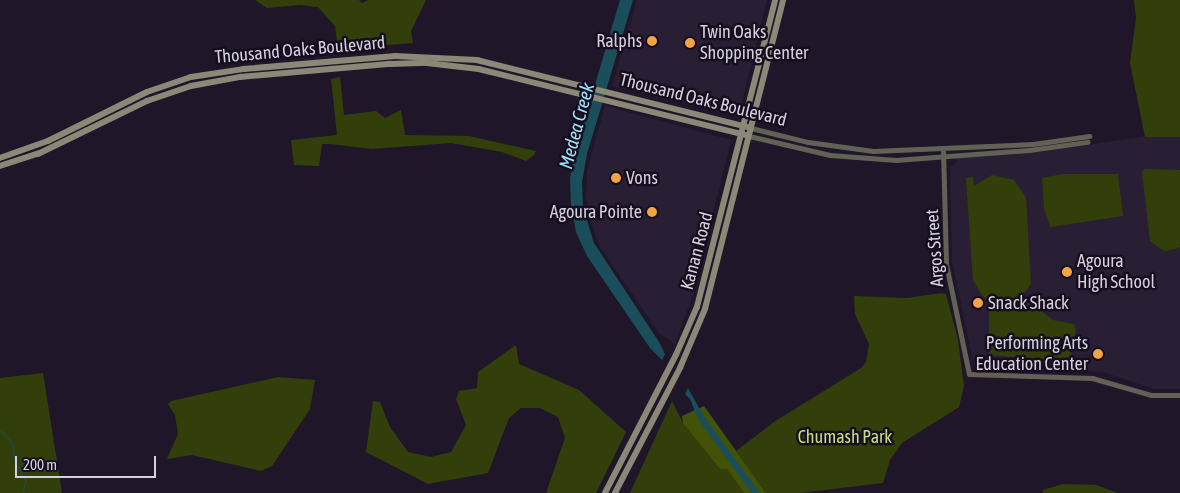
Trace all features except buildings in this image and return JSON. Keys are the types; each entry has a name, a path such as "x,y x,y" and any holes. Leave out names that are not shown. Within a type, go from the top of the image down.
{"main road":[{"name":"Kanan Road","path":"605,493 676,355 697,307 775,0"},
{"name":"Kanan Road","path":"615,493 694,338 711,287 783,0"},
{"name":"Thousand Oaks Boulevard","path":"0,158 48,141 161,87 222,71 427,55 477,60 751,128"},
{"name":"Thousand Oaks Boulevard","path":"0,166 45,152 162,96 222,79 427,63 496,72 749,136"}],"street":[{"name":"Thousand Oaks Boulevard","path":"751,128 808,142 873,151 1034,144 1089,136"},
{"name":"Thousand Oaks Boulevard","path":"749,136 809,151 864,159 944,156 1087,142"},
{"name":"Argos Street","path":"943,149 946,264 969,374 1092,378 1151,395 1180,395"}],"shaded area":[{"path":"620,0 633,0 587,154 582,182 583,208 594,243 659,342 665,354 662,360 650,348 587,256 576,232 571,205 570,177 576,149"},
{"name":"Twin Oaks Shopping Center","path":"637,0 767,0 739,113 734,116 612,86"},
{"name":"Agoura Pointe","path":"605,106 731,140 693,295 675,344 659,333 600,247 592,225 586,198 587,171"},
{"name":"Agoura High School","path":"1180,131 1180,389 1154,389 1103,372 974,365 952,261 950,167 957,163 957,156 1082,146"},
{"path":"688,388 703,415 760,493 752,493 698,419 690,399 685,394"}],"green space":[{"path":"255,0 359,0 362,3 369,0 426,0 411,31 413,43 338,49 335,26 318,7 300,5 267,8"},
{"path":"1134,0 1180,0 1180,137 1145,137 1130,63 1136,18"},
{"path":"340,77 344,115 376,111 385,118 401,110 405,135 469,136 536,151 526,161 502,152 451,143 372,149 322,144 319,166 294,165 291,140 337,135 331,79"},
{"path":"1144,169 1180,170 1180,247 1176,249 1164,251 1150,241 1142,172"},
{"path":"1063,174 1118,174 1123,216 1050,227 1044,208 1042,178"},
{"path":"992,175 1014,180 1026,197 1031,284 1020,298 1002,304 983,297 973,280 966,178 973,177 974,186"},
{"name":"Chumash Park","path":"941,293 946,294 958,340 964,386 959,407 902,443 890,460 883,483 800,493 766,493 736,451 774,422 861,368 866,362 869,344 855,314 854,296 907,298"},
{"path":"1025,303 1031,303 1053,320 1074,324 1076,330 1069,361 989,355 989,309 1014,309"},
{"path":"516,345 519,364 579,390 626,432 596,493 546,493 565,438 558,417 540,408 521,408 509,418 488,473 428,484 366,452 373,401 380,402 390,427 408,452 431,457 451,452 466,425 456,399 459,391 477,388 478,372"},
{"path":"43,373 62,493 0,493 0,378"},
{"path":"278,377 315,380 310,409 272,466 261,471 192,455 167,459 178,434 175,415 168,404 171,401"},
{"path":"672,401 683,423 727,469 744,493 630,493"},
{"path":"704,406 766,493 744,493 727,469 720,469 683,423 682,416"},
{"path":"1063,484 1096,485 1118,493 1043,493 1043,490"}],"waterway":[{"path":"0,430 12,442 14,459 25,481 23,493"}],"place":[{"name":"Ralphs","path":"652,41"},
{"name":"Twin Oaks Shopping Center","path":"690,43"},
{"name":"Vons","path":"616,178"},
{"name":"Agoura Pointe","path":"652,212"},
{"name":"Agoura High School","path":"1067,272"},
{"name":"Snack Shack","path":"978,303"},
{"name":"Performing Arts Education Center","path":"1098,354"}],"water label":[{"name":"Medea Creek","path":"577,126"}]}
